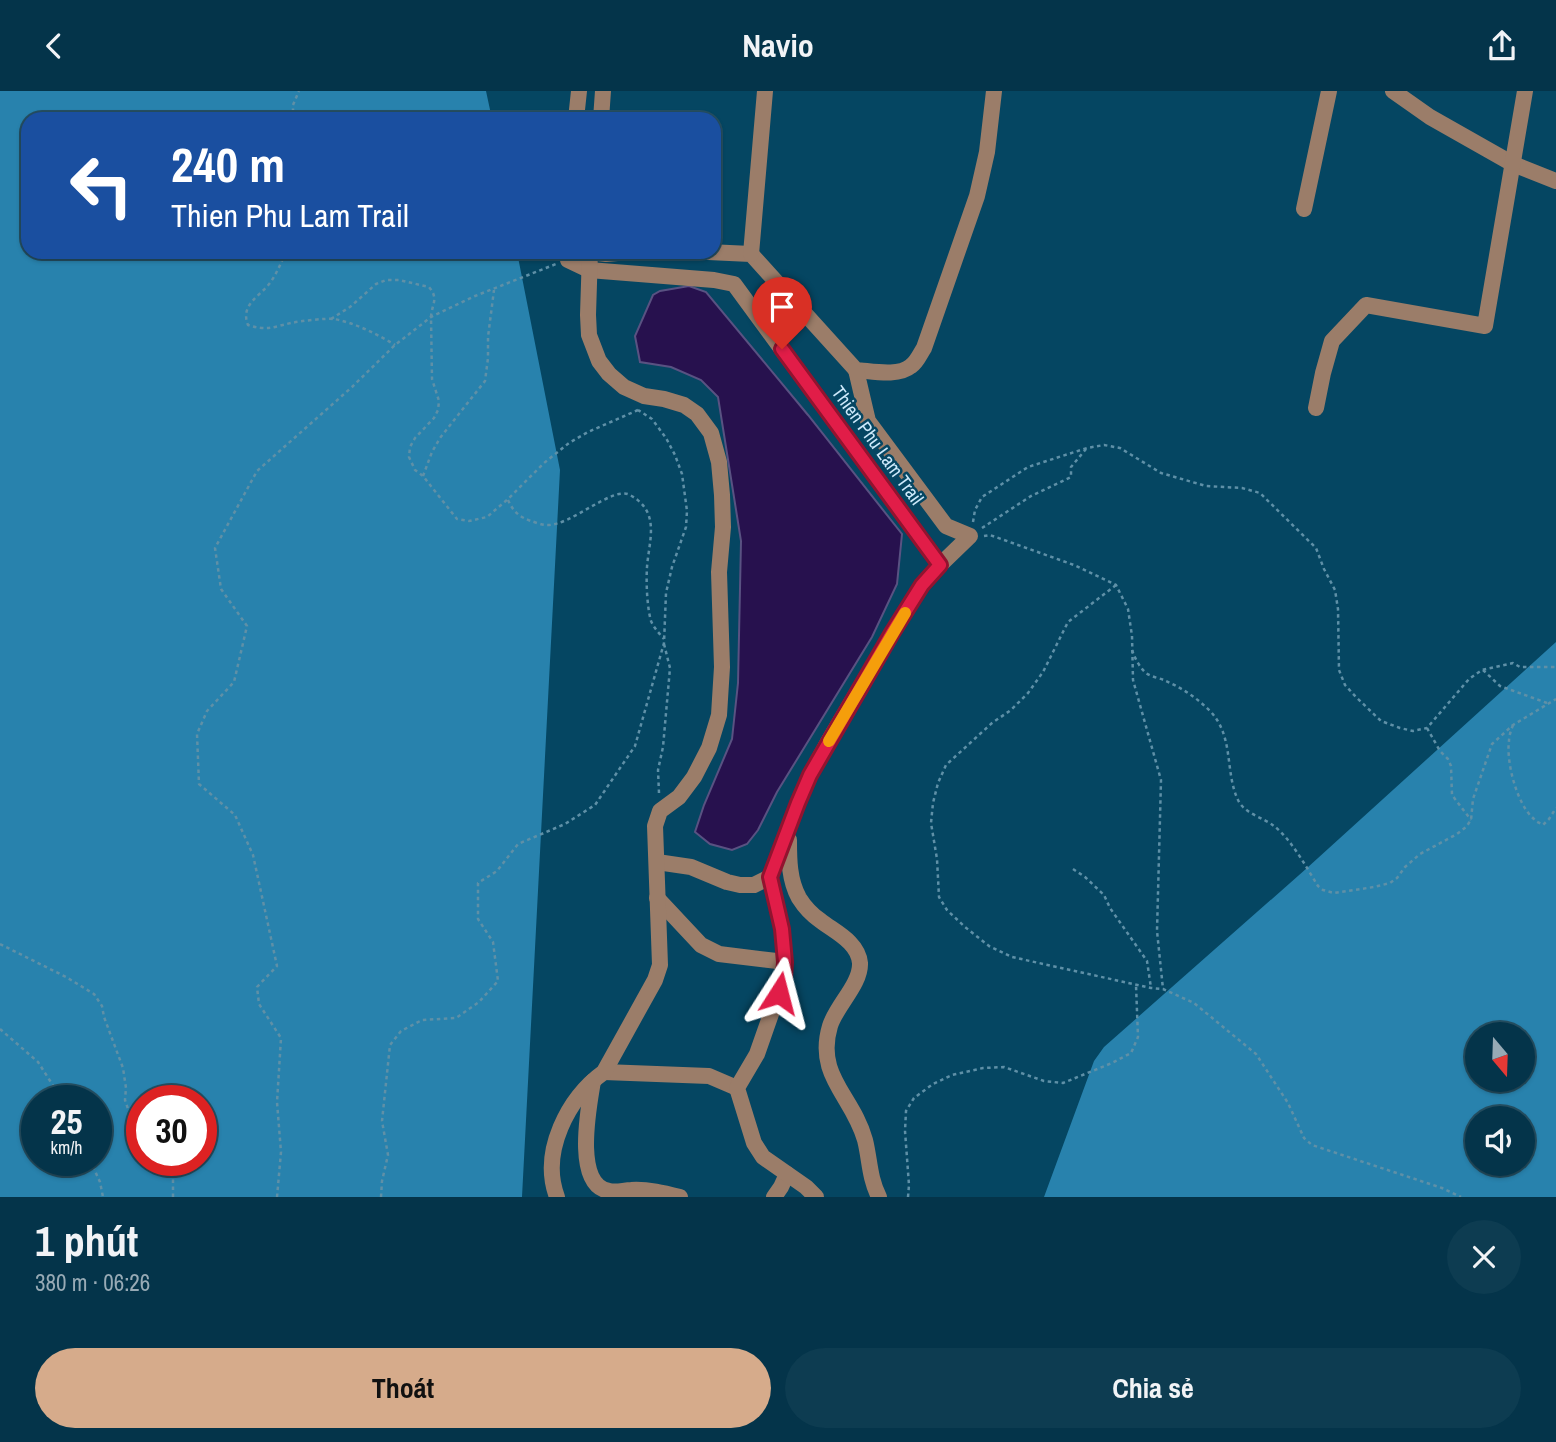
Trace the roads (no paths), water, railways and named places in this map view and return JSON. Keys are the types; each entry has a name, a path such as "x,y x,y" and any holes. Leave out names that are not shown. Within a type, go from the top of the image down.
{"street":[{"path":"577,112 579,91"},
{"path":"602,112 603,91"},
{"path":"751,254 765,91"},
{"path":"856,370 904,371 913,365 924,348 977,196 987,152 994,91"},
{"path":"1304,209 1329,91"},
{"path":"1393,91 1430,117 1513,164 1556,181"},
{"path":"1316,408 1322,373 1332,341 1366,305 1485,326 1525,91"},
{"path":"721,253 751,254 856,370 868,421 946,526 970,536 922,585 848,708 810,775 770,877 782,929 784,978 757,1054 737,1088 754,1143 762,1157 817,1197"},
{"name":"Thien Phu Lam Trail","path":"572,259 589,270 734,284 940,565"},
{"path":"557,1197 553,1176 556,1140 571,1108 599,1076 655,979 660,965 655,826 660,811 679,797 694,777 709,748 719,715 722,667 719,572 723,527 722,495 719,462 711,433 697,414 684,405 645,396 624,387 599,361 589,335 590,259"},
{"path":"789,826 789,862 799,897 808,910 848,941 860,963 858,975 830,1024 826,1053 832,1077 852,1108 859,1125 878,1197"},
{"path":"657,862 691,867 740,885 754,885 770,877"},
{"path":"657,898 701,945 719,954 785,962"},
{"path":"599,1076 709,1076 737,1088"},
{"path":"599,1076 587,1131 587,1159 592,1178 599,1188 606,1191 680,1197"},
{"path":"774,1197 787,1174"}]}
